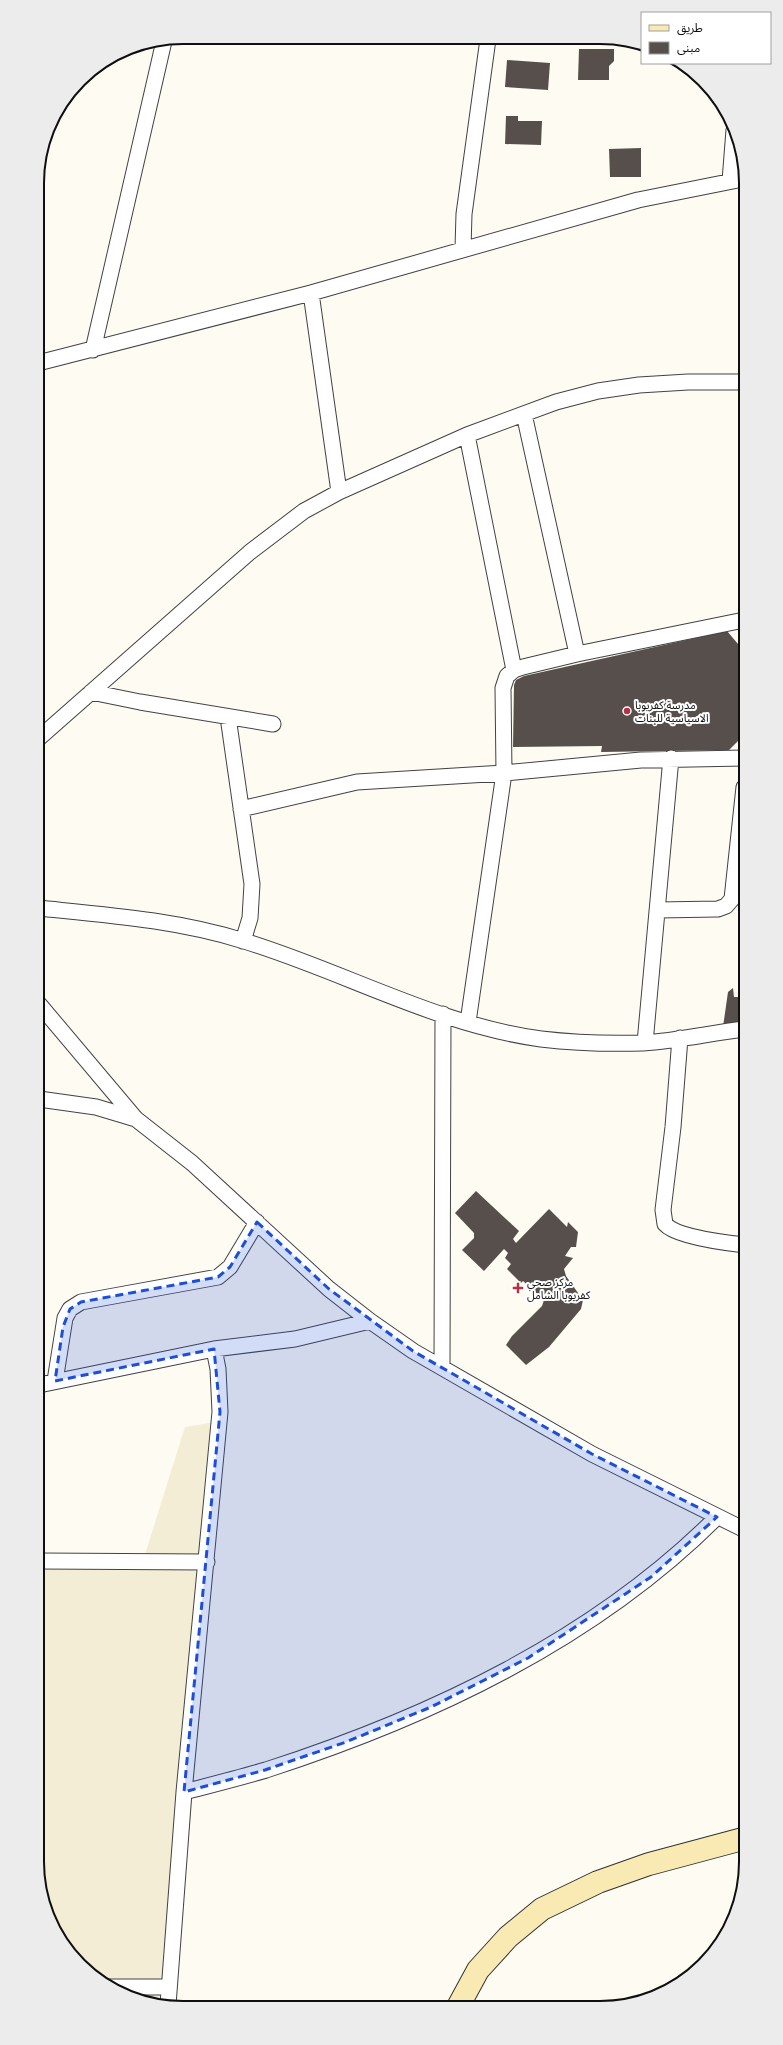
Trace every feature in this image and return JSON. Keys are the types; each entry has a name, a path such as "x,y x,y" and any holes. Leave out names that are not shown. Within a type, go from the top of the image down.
{"main road":[{"path":"461,2001 478,1970 508,1937 542,1909 598,1882 641,1867 739,1840"}],"street":[{"path":"463,248 464,214 487,44"},
{"path":"93,350 163,46"},
{"path":"44,362 311,293 463,248 638,200 737,180 735,153"},
{"path":"311,293 339,492"},
{"path":"44,734 250,552 304,512 339,492 467,435 556,402 598,391 639,385 688,382 739,382"},
{"path":"524,414 577,654"},
{"path":"467,435 514,670"},
{"path":"468,1022 504,773 503,688 507,676 514,670 577,654 739,621"},
{"path":"91,692 140,702 273,724"},
{"path":"228,717 252,884 250,918 243,941"},
{"path":"645,1043 671,758"},
{"path":"241,809 357,782 504,773 671,758 739,758"},
{"path":"658,910 718,909 726,906 732,900 739,834"},
{"path":"44,909 141,919 243,941 488,1029 541,1039 600,1043 645,1043 739,1030"},
{"path":"44,1010 136,1119 192,1163 258,1222 329,1289 370,1321 413,1351 592,1454 739,1527"},
{"path":"442,1367 443,1014"},
{"path":"680,1038 673,1128 663,1219 665,1224 673,1231 720,1242 739,1244"},
{"path":"44,1100 96,1107 136,1119"},
{"path":"54,1381 65,1318 70,1309 80,1302 218,1277 230,1267 258,1222"},
{"path":"44,1384 214,1348 295,1339 370,1321"},
{"path":"168,2000 184,1792 207,1562 220,1412 218,1369 214,1348"},
{"path":"184,1792 265,1770 346,1742 431,1707 528,1658 590,1620 651,1577 689,1545 718,1517"},
{"path":"44,1561 207,1562"},
{"path":"122,1987 168,1987"}],"highlighted area":[{"path":"257,1222 329,1289 413,1351 592,1454 717,1517 651,1577 528,1658 431,1707 346,1742 265,1770 184,1792 220,1412 214,1349 55,1381 63,1327 70,1309 81,1302 218,1277 230,1267"}],"shaded area":[{"path":"227,1420 174,1997 163,2000 138,1994 122,1987 98,1972 78,1954 67,1939 51,1907 44,1871 44,1562 143,1561 185,1427"}],"building":[{"path":"579,49 614,49 614,61 609,66 609,80 578,80"},
{"path":"507,60 550,63 548,90 505,87"},
{"path":"506,116 518,116 518,121 542,121 541,145 505,144"},
{"path":"641,148 641,177 610,177 609,149"},
{"name":"مدرسة كفريوبا الاسياسية للبنات","path":"727,631 738,644 739,740 729,750 601,752 602,746 513,747 514,685 516,680 524,676"},
{"path":"733,988 734,997 739,997 739,1025 723,1027 728,992"},
{"path":"476,1191 519,1231 513,1239 516,1243 549,1209 567,1227 568,1222 578,1232 576,1247 571,1247 565,1256 573,1258 564,1269 566,1276 583,1300 581,1309 549,1347 526,1365 506,1345 512,1336 542,1306 544,1300 523,1281 521,1283 507,1269 511,1264 505,1258 508,1253 504,1249 484,1271 462,1250 474,1238 474,1233 455,1213"}],"place":[{"name":"مدرسة كفريوبا الاسياسية للبنات","path":"627,711"},
{"name":"مركز صحي كفريوبا الشامل","path":"518,1288"}]}
